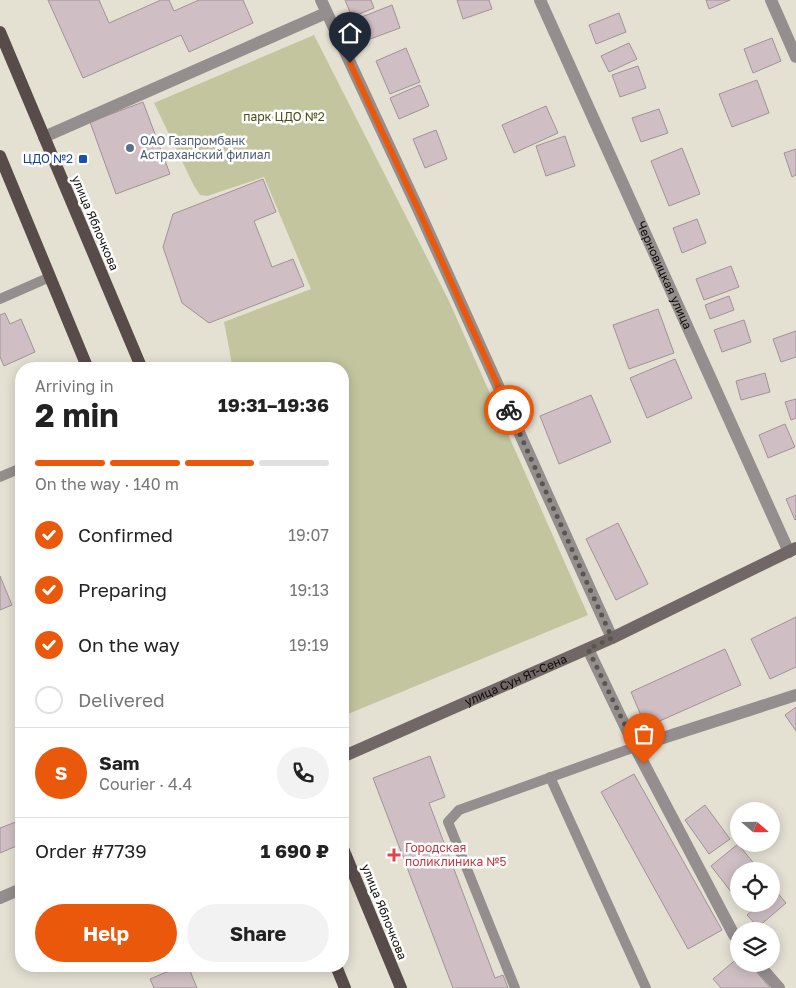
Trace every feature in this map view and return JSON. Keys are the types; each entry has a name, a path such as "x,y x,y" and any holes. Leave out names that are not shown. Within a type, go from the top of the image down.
{"main road":[{"name":"улица Яблочкова","path":"0,32 139,362"},
{"path":"0,156 85,362"},
{"name":"улица Сун Ят-Сена","path":"349,754 612,638 792,550"},
{"name":"улица Яблочкова","path":"349,863 401,988"},
{"path":"338,972 345,988"}],"street":[{"path":"320,0 420,213 612,638"},
{"name":"Черновицкая улица","path":"540,0 792,550"},
{"path":"771,0 796,57"},
{"path":"44,137 326,13"},
{"path":"588,649 635,746 730,927"},
{"path":"635,746 796,695"},
{"path":"0,898 15,892"},
{"path":"765,972 779,988"}],"lane":[{"path":"0,299 50,277"},
{"path":"0,477 15,471"},
{"path":"514,988 448,822 459,810 635,746"},
{"path":"550,777 646,988"}],"green space":[{"name":"парк ЦДО №2","path":"314,35 449,301 588,615 349,714 349,362 232,362 224,322 311,289 264,177 207,196 200,195 154,103"}],"building":[{"path":"48,0 99,0 109,23 161,0 169,0 174,11 199,0 243,0 253,23 189,52 181,35 83,78"},
{"path":"345,0 371,0 374,8 352,17"},
{"path":"457,0 489,0 492,9 463,19"},
{"path":"706,0 730,0 709,9"},
{"path":"392,5 400,28 362,42 354,20"},
{"path":"619,13 626,32 596,44 589,25"},
{"path":"772,38 781,61 753,73 744,49"},
{"path":"629,43 637,59 609,72 601,56"},
{"path":"406,48 420,82 390,94 376,61"},
{"path":"638,66 646,88 620,97 612,75"},
{"path":"757,80 769,113 732,127 719,94"},
{"path":"420,85 429,106 399,119 390,98"},
{"name":"ОАО Газпромбанк Астраханский филиал","path":"143,102 170,174 116,194 90,122"},
{"path":"546,106 558,133 514,153 502,125"},
{"path":"659,109 668,133 641,142 632,118"},
{"path":"436,130 447,159 425,168 413,139"},
{"path":"565,136 575,166 546,176 536,146"},
{"path":"682,148 700,194 669,206 651,161"},
{"path":"796,149 796,175 792,177 784,153"},
{"path":"263,179 276,212 254,221 272,267 293,259 304,286 209,323 182,303 163,247 173,214"},
{"path":"697,219 706,243 682,253 673,228"},
{"path":"731,266 739,287 704,300 696,279"},
{"path":"729,296 734,310 710,319 705,305"},
{"path":"658,309 674,353 629,369 613,325"},
{"path":"5,313 10,324 21,319 35,352 4,366 0,357 0,315"},
{"path":"744,320 751,342 722,352 714,330"},
{"path":"796,331 796,357 781,362 773,339"},
{"path":"675,359 692,398 647,418 630,378"},
{"path":"765,373 770,392 741,400 736,381"},
{"path":"591,395 611,442 559,464 540,416"},
{"path":"796,399 796,418 791,420 785,402"},
{"path":"785,424 795,447 768,458 759,435"},
{"path":"796,495 796,519 795,520 786,499"},
{"path":"618,523 648,584 616,600 586,539"},
{"path":"0,576 12,605 0,610"},
{"path":"796,617 796,667 770,679 751,639"},
{"path":"725,649 741,685 646,727 631,692"},
{"path":"796,707 796,731 785,715"},
{"path":"430,756 445,797 429,803 495,978 503,975 508,988 453,988 373,778"},
{"path":"634,774 722,930 688,949 601,792"},
{"path":"705,805 730,839 709,854 685,820"},
{"path":"15,822 15,847 0,853 0,828"},
{"path":"730,851 745,852 753,862 730,862 730,891 711,866"},
{"path":"780,896 786,903 780,908"},
{"path":"751,912 776,912 764,922 753,922 747,915"},
{"path":"730,965 730,972 757,972 770,988 721,988 713,979"},
{"path":"167,972 190,972 197,988 154,988 150,979"}],"way so far":[{"path":"509,410 612,638 588,649 644,764"}],"place":[{"name":"ОАО Газпромбанк Астраханский филиал","path":"130,148"},
{"name":"ЦДО №2","path":"83,159"},
{"name":"Городская поликлиника №5","path":"394,855"}],"route":[{"path":"350,63 509,410"}]}
